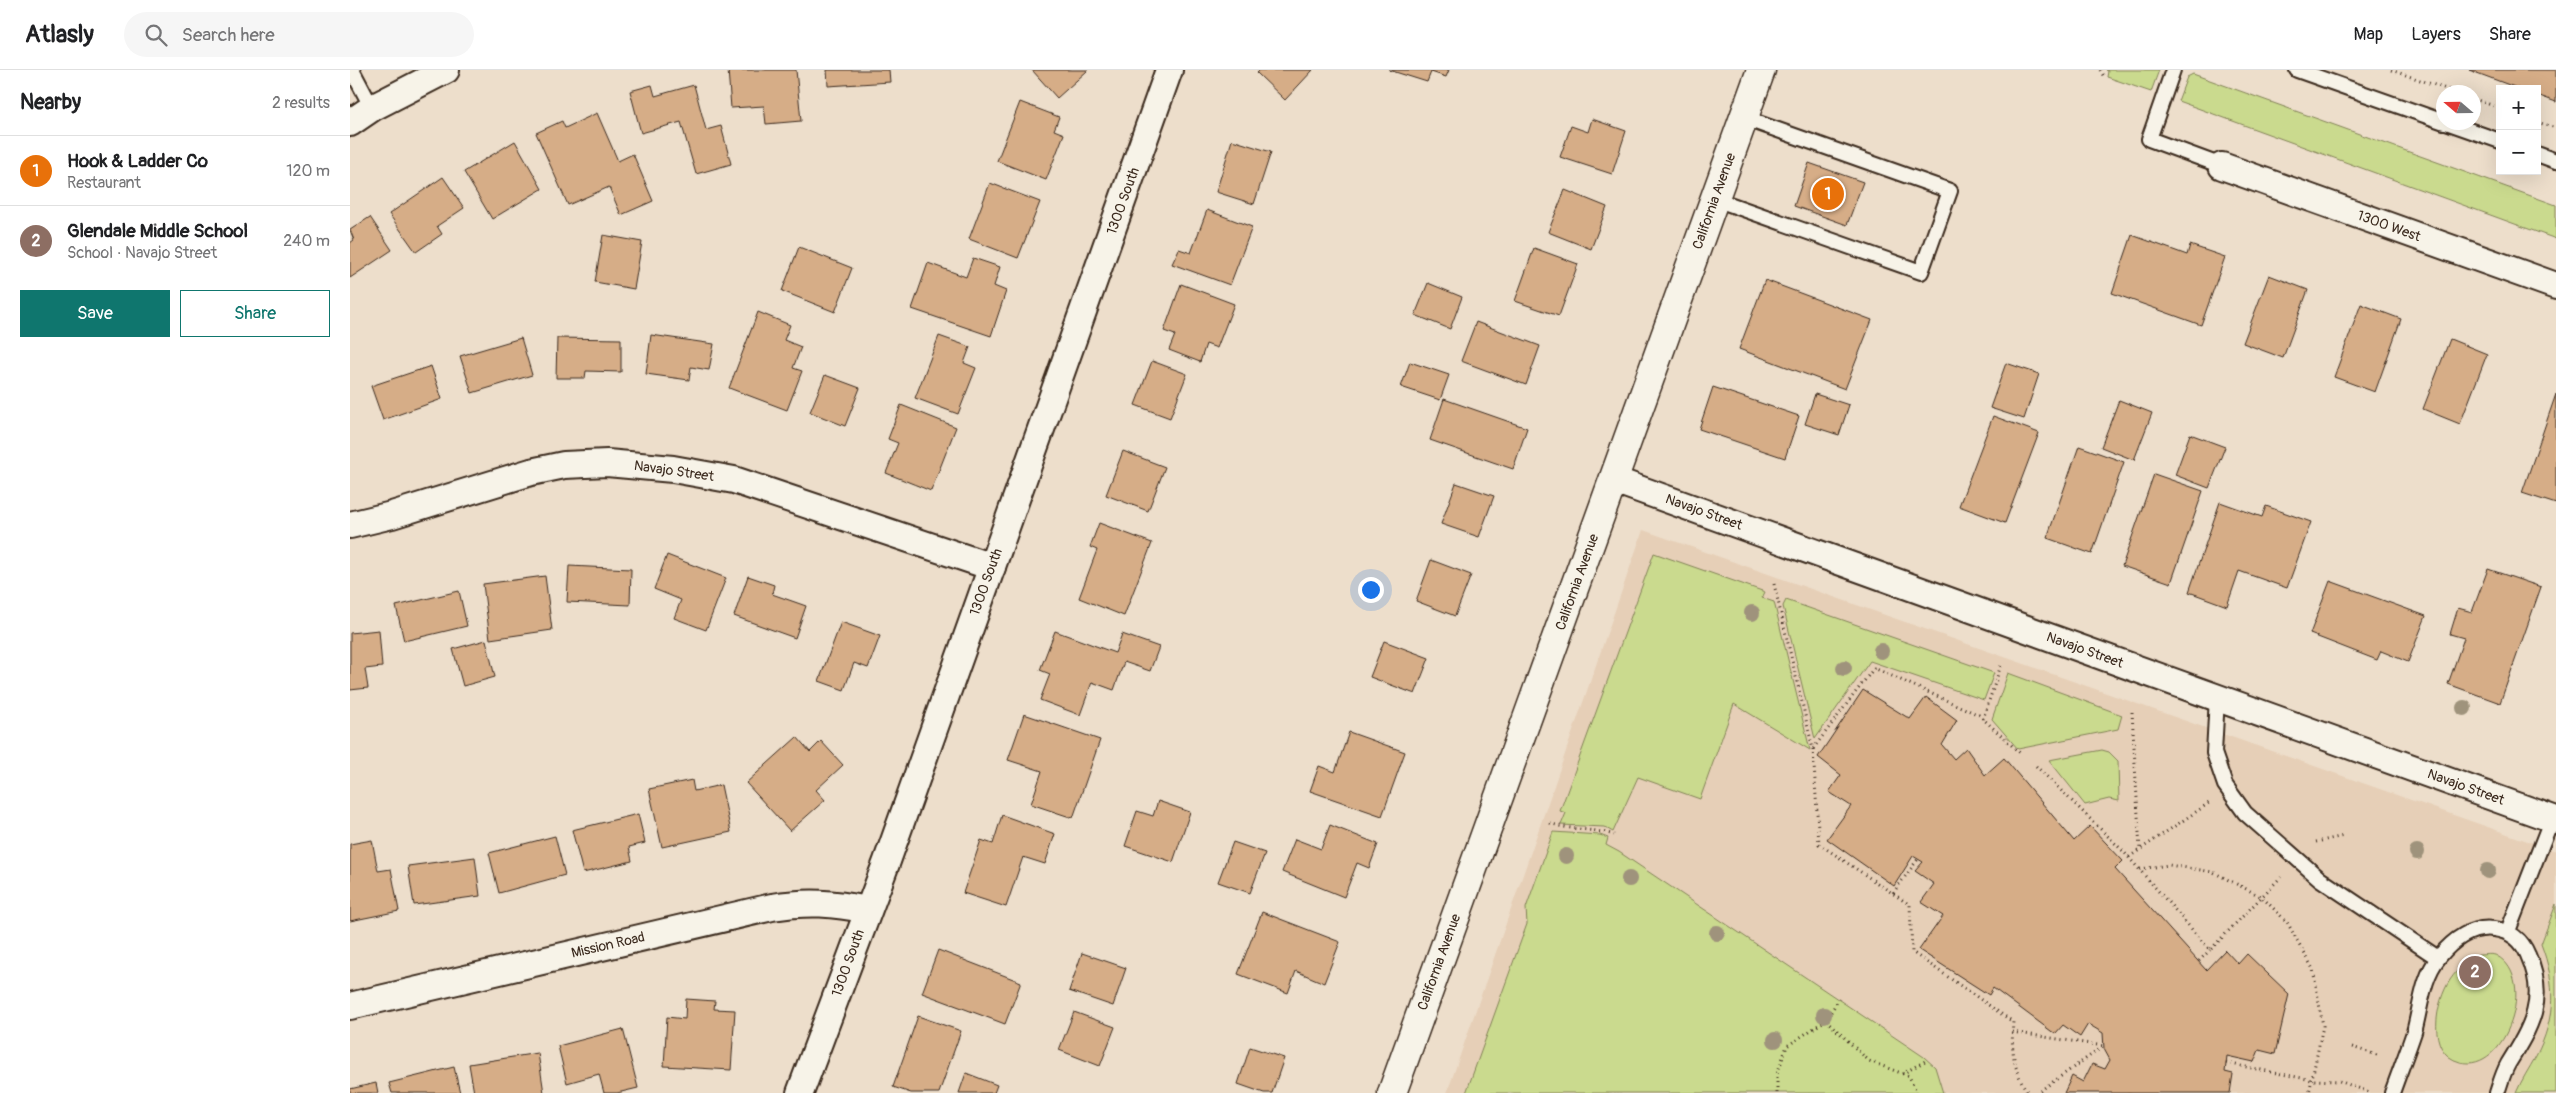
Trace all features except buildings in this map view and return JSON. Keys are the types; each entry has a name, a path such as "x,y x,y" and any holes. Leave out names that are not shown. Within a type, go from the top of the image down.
{"main road":[{"name":"California Avenue","path":"1392,1093 1761,70"}],"street":[{"path":"350,123 372,108 446,70"},
{"name":"1300 South","path":"800,1093 992,567 1169,70"},
{"name":"1300 West","path":"2222,166 2556,286"},
{"name":"Navajo Street","path":"350,525 392,515 531,472 564,466 607,463 673,469 734,480 992,567"},
{"name":"Navajo Street","path":"1614,480 2217,697 2555,815"},
{"name":"Mission Road","path":"350,1006 772,907 801,902 833,903 868,910"}],"lane":[{"path":"352,70 372,108"},
{"path":"2173,70 2149,139 2222,166"},
{"path":"2297,70 2436,119"},
{"path":"1715,199 1921,272 1950,191 1744,118"},
{"path":"2468,130 2496,140"},
{"path":"2541,155 2556,161"},
{"path":"2217,697 2214,753 2225,785 2245,813 2320,879 2438,958"},
{"path":"2508,931 2555,815"},
{"path":"2392,1093 2414,1031 2428,977 2438,958 2452,943 2469,932 2485,928 2508,931 2524,946 2538,983 2533,1018 2518,1051 2507,1066 2497,1093"}],"path":[{"path":"2100,70 2104,77"},
{"path":"2391,70 2436,85"},
{"path":"2481,101 2496,107"},
{"path":"2541,123 2556,128"},
{"path":"1774,584 1813,750 1820,844 1910,905 1912,952 2013,1022 2011,1048 2015,1071 2028,1093"},
{"path":"1983,719 2001,665"},
{"path":"1813,750 1874,668 1979,715 2021,754"},
{"path":"2132,712 2140,850"},
{"path":"2036,766 2129,857 2210,950"},
{"path":"2129,857 2209,802"},
{"path":"1550,823 1567,829 1600,830 1614,835"},
{"path":"2311,844 2344,836"},
{"path":"1893,893 1918,859"},
{"path":"2139,869 2169,865 2213,872 2262,897 2287,922 2313,969 2323,1026 2310,1093"},
{"path":"2199,961 2281,877"},
{"path":"1777,1093 1777,1074 1787,1046 1826,1020 1839,999"},
{"path":"1826,1020 1869,1060 1909,1076 1917,1093"},
{"path":"2012,1032 2104,1046 2037,1093"},
{"path":"2352,1047 2402,1063"},
{"path":"1902,1074 1927,1060"},
{"path":"2226,1063 2312,1080 2339,1081 2374,1093"}],"shaded area":[{"path":"1643,530 2556,851 2556,1093 1447,1093"}],"green space":[{"path":"2106,70 2159,70 2151,92 2107,77 2108,71"},
{"path":"2193,74 2556,205 2556,239 2178,101 2187,77"},
{"path":"1654,553 1765,592 1762,598 1774,602 1810,750 1734,704 1700,799 1638,777 1613,832 1604,827 1561,825 1566,813 1560,811"},
{"path":"1786,600 1994,673 1984,700 1870,661 1815,739 1783,606"},
{"path":"2008,673 2122,715 2118,729 2018,749 1992,719"},
{"path":"2102,750 2109,752 2118,761 2119,801 2109,799 2085,805 2049,760"},
{"path":"1553,832 1600,835 1608,838 1606,845 1924,1057 1935,1067 1943,1093 1466,1093 1527,924 1526,908"},
{"path":"2556,904 2556,1093 2516,1093 2543,1042 2550,1014 2551,987 2546,958 2541,944"},
{"path":"2479,955 2495,955 2509,967 2515,984 2515,1002 2511,1022 2503,1040 2491,1054 2476,1062 2460,1062 2449,1057 2442,1048 2438,1038 2438,1013 2445,989 2450,980 2463,965"}],"place":[{"name":"Hook & Ladder Co","path":"1828,194"},
{"name":"Glendale Middle School","path":"2475,972"}]}
